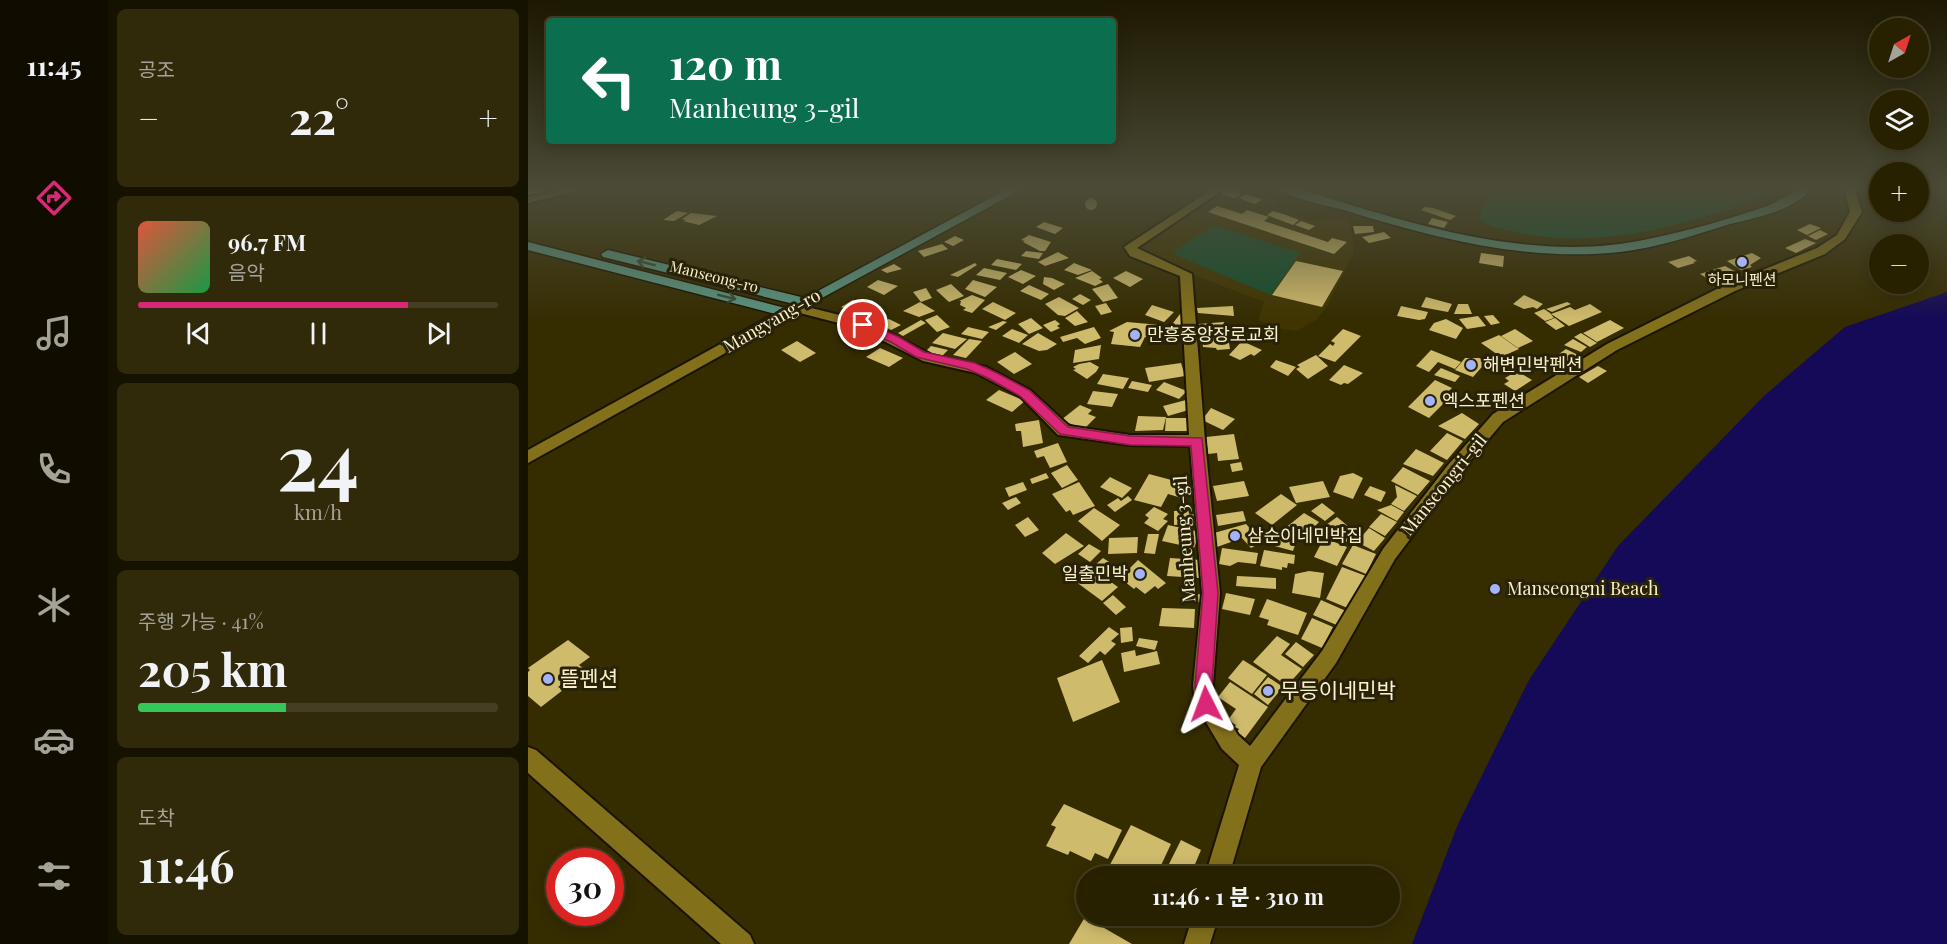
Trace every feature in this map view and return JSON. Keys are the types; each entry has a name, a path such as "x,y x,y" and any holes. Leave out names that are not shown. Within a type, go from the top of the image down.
{"main road":[{"name":"Mangyang-ro","path":"796,308 937,232"},
{"path":"1440,232 1523,246 1597,249 1636,246 1688,232"},
{"name":"Manseong-ro","path":"528,234 796,308"},
{"name":"Manseong-ro","path":"528,246 796,308"}],"street":[{"name":"Manheung 3-gil","path":"1153,232 1130,247 1134,253 1186,274 1210,593 1203,685 1206,704 1230,742 1251,762"},
{"name":"Manseongri-gil","path":"1220,866 1251,762 1329,657 1389,554 1454,469 1498,418 1612,347 1730,288 1799,261 1835,242 1842,232"},
{"path":"796,308 863,325 928,357 981,370 1024,393 1064,431 1130,440 1197,441"},
{"name":"Mangyang-ro","path":"528,457 796,308"},
{"path":"528,758 741,944"},
{"path":"1197,944 1203,926"}],"shaded area":[{"path":"1154,232 1351,232 1354,252 1327,307 1316,320 1296,331 1276,328 1258,320 1264,302 1134,252 1132,246"},
{"path":"1947,292 1947,944 1412,944 1458,824 1529,680 1618,546 1764,396 1845,327"}],"green space":[{"path":"1203,232 1236,232 1300,253 1271,295 1175,255 1175,251"},
{"path":"1517,232 1640,232 1598,238 1561,238"}],"building":[{"path":"1268,232 1298,232 1328,242 1332,238 1347,242 1334,254"},
{"path":"1384,232 1391,238 1369,243 1362,237"},
{"path":"1816,232 1828,234 1816,240 1808,236"},
{"path":"1029,235 1051,242 1045,251 1040,251 1021,240"},
{"path":"955,236 964,240 953,246 944,242"},
{"path":"1805,239 1816,243 1796,253 1785,248"},
{"path":"942,244 948,249 924,257 918,251"},
{"path":"1026,251 1043,253 1039,259 1021,256"},
{"path":"1058,252 1069,258 1045,266 1038,262"},
{"path":"1481,253 1504,256 1503,267 1479,263"},
{"name":"하모니펜션","path":"1752,253 1761,258 1750,265 1752,267 1741,270 1727,261"},
{"path":"1689,256 1697,261 1678,268 1668,262"},
{"path":"997,259 1022,264 1016,270 991,265"},
{"path":"1296,261 1343,271 1322,307 1272,295"},
{"path":"975,263 977,265 958,277 950,275"},
{"path":"1074,263 1092,270 1078,275 1064,270"},
{"path":"894,264 902,269 887,273 881,270"},
{"path":"1725,266 1740,274 1715,283 1700,274"},
{"path":"984,268 1007,273 1000,280 976,275"},
{"path":"1021,270 1036,276 1023,284 1008,277"},
{"path":"1092,271 1102,278 1099,279 1103,282 1095,286 1075,278"},
{"path":"1126,271 1143,279 1130,287 1113,278"},
{"path":"1044,277 1065,284 1054,290 1043,284"},
{"path":"878,280 898,286 884,295 867,287"},
{"path":"973,280 997,287 985,297 965,289"},
{"path":"951,284 964,296 949,302 936,290"},
{"path":"1108,284 1118,298 1103,302 1092,289"},
{"path":"1029,285 1049,294 1041,300 1020,291"},
{"path":"926,288 932,298 921,302 913,292"},
{"path":"1080,294 1091,300 1083,305 1072,299"},
{"path":"972,295 985,300 972,313 963,310 966,308 960,305 961,301 959,301"},
{"path":"1524,295 1543,304 1537,309 1533,307 1524,309 1513,304"},
{"path":"1059,297 1079,308 1065,316 1058,315 1045,304"},
{"path":"1426,297 1452,304 1448,312 1421,307"},
{"path":"853,300 862,304 851,311 841,307"},
{"path":"920,302 935,311 919,317 903,311"},
{"path":"993,302 1016,313 1005,320 982,309"},
{"path":"1567,302 1571,304 1552,312 1546,309"},
{"path":"1106,303 1112,312 1101,315 1095,306"},
{"path":"1458,304 1468,304 1472,314 1454,314"},
{"path":"1590,304 1602,312 1569,326 1551,314 1570,307 1575,310"},
{"path":"1152,305 1174,312 1164,322 1145,315"},
{"path":"1233,306 1234,316 1198,313 1197,308"},
{"path":"1401,306 1428,312 1425,319 1419,320 1397,316"},
{"path":"1544,309 1554,318 1545,321 1534,313"},
{"path":"1077,311 1088,322 1075,326 1065,318"},
{"path":"873,314 885,319 877,324 865,320"},
{"path":"1180,314 1185,314 1183,327 1170,327"},
{"path":"937,315 950,327 937,332 925,320"},
{"path":"1493,315 1500,323 1491,325 1484,316"},
{"path":"1478,316 1486,326 1467,329 1459,319"},
{"path":"1031,318 1043,328 1029,334 1018,324"},
{"path":"1555,318 1565,326 1556,330 1545,322"},
{"path":"889,319 901,325 891,330 880,324"},
{"path":"1446,319 1463,328 1456,339 1429,330 1434,323"},
{"path":"921,320 926,323 903,336 898,333"},
{"path":"1055,320 1060,324 1057,326 1060,328 1051,332 1043,325"},
{"path":"1610,320 1624,328 1597,342 1583,333"},
{"path":"1003,321 1007,322 996,330 988,327"},
{"name":"만흥중앙장로교회","path":"1127,322 1161,325 1156,338 1145,337 1140,347 1111,344 1114,332 1109,331"},
{"path":"1224,322 1226,334 1201,335 1199,324"},
{"path":"968,327 989,332 982,339 961,334"},
{"path":"1094,327 1101,338 1085,344 1077,338 1063,342 1060,337"},
{"path":"1012,329 1028,335 1019,343 1002,336"},
{"path":"1343,329 1361,336 1335,362 1318,356 1330,344 1333,346 1335,343 1331,341"},
{"path":"1515,329 1533,341 1518,348 1501,336"},
{"path":"943,333 967,339 955,349 932,343"},
{"path":"1038,333 1057,344 1047,350 1039,351 1022,344"},
{"path":"1581,333 1597,343 1590,347 1574,337"},
{"path":"1499,335 1519,349 1501,357 1481,343"},
{"path":"1228,337 1230,349 1217,350 1203,347 1202,339"},
{"path":"969,339 982,341 966,358 953,355"},
{"path":"1573,339 1587,347 1581,352 1564,345"},
{"path":"797,341 816,353 800,362 781,350"},
{"path":"1242,341 1262,350 1254,356 1251,354 1240,360 1229,355"},
{"path":"1101,345 1099,359 1073,363 1075,350"},
{"path":"931,346 948,350 942,356 925,352"},
{"path":"880,348 903,358 889,367 866,357"},
{"path":"1566,349 1578,355 1561,368 1549,361"},
{"path":"1431,350 1461,362 1455,369 1438,362 1429,372 1416,366"},
{"path":"1015,352 1032,364 1014,374 997,362"},
{"path":"1316,355 1328,366 1308,379 1296,369 1300,367 1297,365"},
{"name":"해변민박펜션","path":"1465,358 1479,358 1487,361 1473,377 1455,370"},
{"path":"1276,360 1296,367 1288,376 1270,367"},
{"path":"1090,362 1099,367 1087,379 1073,370 1076,369 1073,367 1079,364"},
{"path":"1181,363 1185,376 1149,382 1145,368"},
{"path":"1344,365 1363,373 1348,384 1341,385 1329,380"},
{"path":"1598,366 1607,371 1588,383 1579,377"},
{"path":"1441,368 1460,376 1455,382 1434,375"},
{"path":"1517,371 1532,380 1515,391 1504,384 1509,381 1505,378"},
{"path":"1103,374 1129,378 1123,389 1097,384"},
{"name":"엑스포펜션","path":"1435,380 1452,388 1447,393 1452,395 1429,418 1408,407"},
{"path":"1132,381 1152,385 1148,392 1128,388"},
{"path":"1164,382 1187,391 1179,399 1156,390"},
{"path":"999,390 1025,401 1012,412 986,400"},
{"path":"1093,391 1118,394 1112,407 1087,404"},
{"path":"1186,400 1192,409 1168,416 1163,406"},
{"path":"1080,405 1092,410 1088,414 1096,417 1084,429 1061,420"},
{"path":"1211,408 1235,419 1223,430 1202,420"},
{"path":"1462,413 1479,424 1465,439 1438,426"},
{"path":"1138,416 1166,417 1163,430 1135,431"},
{"path":"1166,418 1191,418 1190,431 1165,431"},
{"path":"1039,420 1043,443 1023,447 1021,431 1016,431 1015,424"},
{"path":"1447,433 1463,441 1447,460 1430,451"},
{"path":"1234,434 1239,459 1218,461 1217,453 1208,454 1206,437"},
{"path":"1058,443 1067,462 1050,468 1044,456 1037,458 1034,451"},
{"path":"1416,449 1444,463 1433,476 1403,464"},
{"path":"1241,462 1243,470 1232,472 1230,464"},
{"path":"1067,465 1078,480 1062,488 1051,473"},
{"path":"1403,467 1430,481 1418,495 1391,481"},
{"path":"1046,473 1049,478 1032,484 1030,479"},
{"path":"1353,473 1363,478 1353,499 1333,492 1340,476"},
{"path":"1149,474 1194,486 1185,499 1168,494 1161,507 1134,500"},
{"path":"1110,477 1132,488 1122,498 1100,487"},
{"path":"1244,481 1249,496 1217,501 1213,486"},
{"path":"1323,481 1330,497 1296,503 1289,487"},
{"path":"1023,482 1027,490 1009,497 1005,488"},
{"path":"1079,482 1095,506 1073,515 1070,510 1066,512 1052,494"},
{"path":"1395,485 1417,496 1404,511 1391,504 1397,497"},
{"path":"1370,486 1386,492 1381,502 1364,495"},
{"path":"1281,494 1297,505 1272,525 1255,513"},
{"path":"1128,496 1132,500 1115,512 1107,505 1118,498 1121,501"},
{"path":"1016,497 1021,503 1008,510 1002,503"},
{"path":"1322,503 1335,513 1325,521 1311,511"},
{"path":"1391,505 1404,512 1397,521 1377,510"},
{"path":"1154,507 1168,514 1163,519 1168,521 1158,531 1144,523 1149,518 1145,515"},
{"path":"1094,508 1120,525 1102,541 1078,521"},
{"path":"1197,509 1198,523 1174,525 1174,511"},
{"path":"1243,511 1246,521 1218,526 1216,515"},
{"path":"1304,513 1319,522 1302,540 1284,529"},
{"path":"1381,514 1397,522 1385,536 1369,527"},
{"path":"1028,517 1039,530 1025,537 1015,525"},
{"path":"1337,517 1360,536 1349,544 1326,525"},
{"name":"삼순이네민박집","path":"1246,524 1262,542 1251,548 1242,538 1217,547 1214,533"},
{"path":"1168,525 1200,532 1194,548 1162,541"},
{"path":"1369,528 1385,538 1374,551 1357,542"},
{"path":"1066,533 1084,546 1055,564 1042,553"},
{"path":"1271,533 1297,539 1293,551 1267,544"},
{"path":"1148,534 1159,534 1155,554 1144,553"},
{"path":"1138,537 1137,553 1108,554 1109,538"},
{"path":"1324,538 1347,547 1337,566 1314,557"},
{"path":"1089,544 1101,551 1090,562 1078,554"},
{"path":"1353,545 1376,554 1366,574 1342,564"},
{"path":"1222,548 1258,553 1256,564 1238,562 1230,566 1219,564"},
{"path":"1264,550 1295,555 1294,564 1288,563 1287,568 1282,567 1282,570 1260,566"},
{"path":"1103,558 1123,571 1114,580 1094,566"},
{"path":"1170,558 1201,560 1199,578 1167,576"},
{"name":"일출민박","path":"1138,560 1166,583 1158,589 1155,586 1145,594 1120,578"},
{"path":"1087,565 1118,587 1102,601 1072,579"},
{"path":"1342,567 1366,576 1350,609 1326,599"},
{"path":"1309,571 1324,573 1320,598 1292,593 1295,574"},
{"path":"1237,576 1276,578 1276,589 1236,586"},
{"path":"1226,593 1255,599 1250,615 1222,609"},
{"path":"1203,594 1203,602 1186,603 1186,595"},
{"path":"1113,595 1126,607 1116,615 1103,603"},
{"path":"1267,599 1307,613 1298,635 1267,625 1269,620 1259,617"},
{"path":"1321,600 1346,611 1339,626 1313,615"},
{"path":"1162,608 1195,609 1194,628 1159,626"},
{"path":"1312,618 1333,627 1322,648 1301,639"},
{"path":"1109,627 1119,634 1111,641 1116,644 1105,655 1100,651 1088,663 1079,656"},
{"path":"1132,627 1133,641 1121,643 1120,628"},
{"path":"1277,636 1290,644 1281,655 1302,669 1287,686 1253,662"},
{"path":"1139,638 1158,641 1155,650 1136,646"},
{"name":"뜰펜션","path":"568,640 590,657 579,665 583,668 558,687 563,690 541,707 528,696 528,672 530,670 528,668"},
{"path":"1296,642 1314,655 1303,667 1285,654"},
{"path":"1135,650 1136,656 1157,651 1160,664 1124,672 1121,653"},
{"path":"1102,660 1120,702 1073,722 1057,678"},
{"path":"1243,660 1267,675 1252,694 1228,678"},
{"name":"무등이네민박","path":"1268,677 1283,687 1268,705 1254,694"},
{"path":"1230,682 1268,707 1245,738 1237,732 1239,729 1235,727 1236,725 1228,720 1236,709 1218,697"},
{"path":"1064,804 1122,830 1108,859 1095,853 1091,861 1070,851 1068,855 1046,846 1056,827 1051,825"},
{"path":"1131,825 1171,844 1161,866 1109,866"},
{"path":"1181,840 1201,850 1194,866 1168,866"},
{"path":"1080,926 1101,926 1132,944 1069,944"}],"place":[{"name":"하모니펜션","path":"1742,262"},
{"name":"만흥중앙장로교회","path":"1135,335"},
{"name":"해변민박펜션","path":"1471,365"},
{"name":"엑스포펜션","path":"1430,401"},
{"name":"삼순이네민박집","path":"1235,536"},
{"name":"일출민박","path":"1140,574"},
{"name":"Manseongni Beach","path":"1495,589"},
{"name":"뜰펜션","path":"548,679"},
{"name":"무등이네민박","path":"1268,691"}],"route":[{"path":"863,325 895,339 921,355 981,370 1030,397 1064,431 1130,440 1197,441 1204,500 1210,593 1203,685 1206,704"}]}
